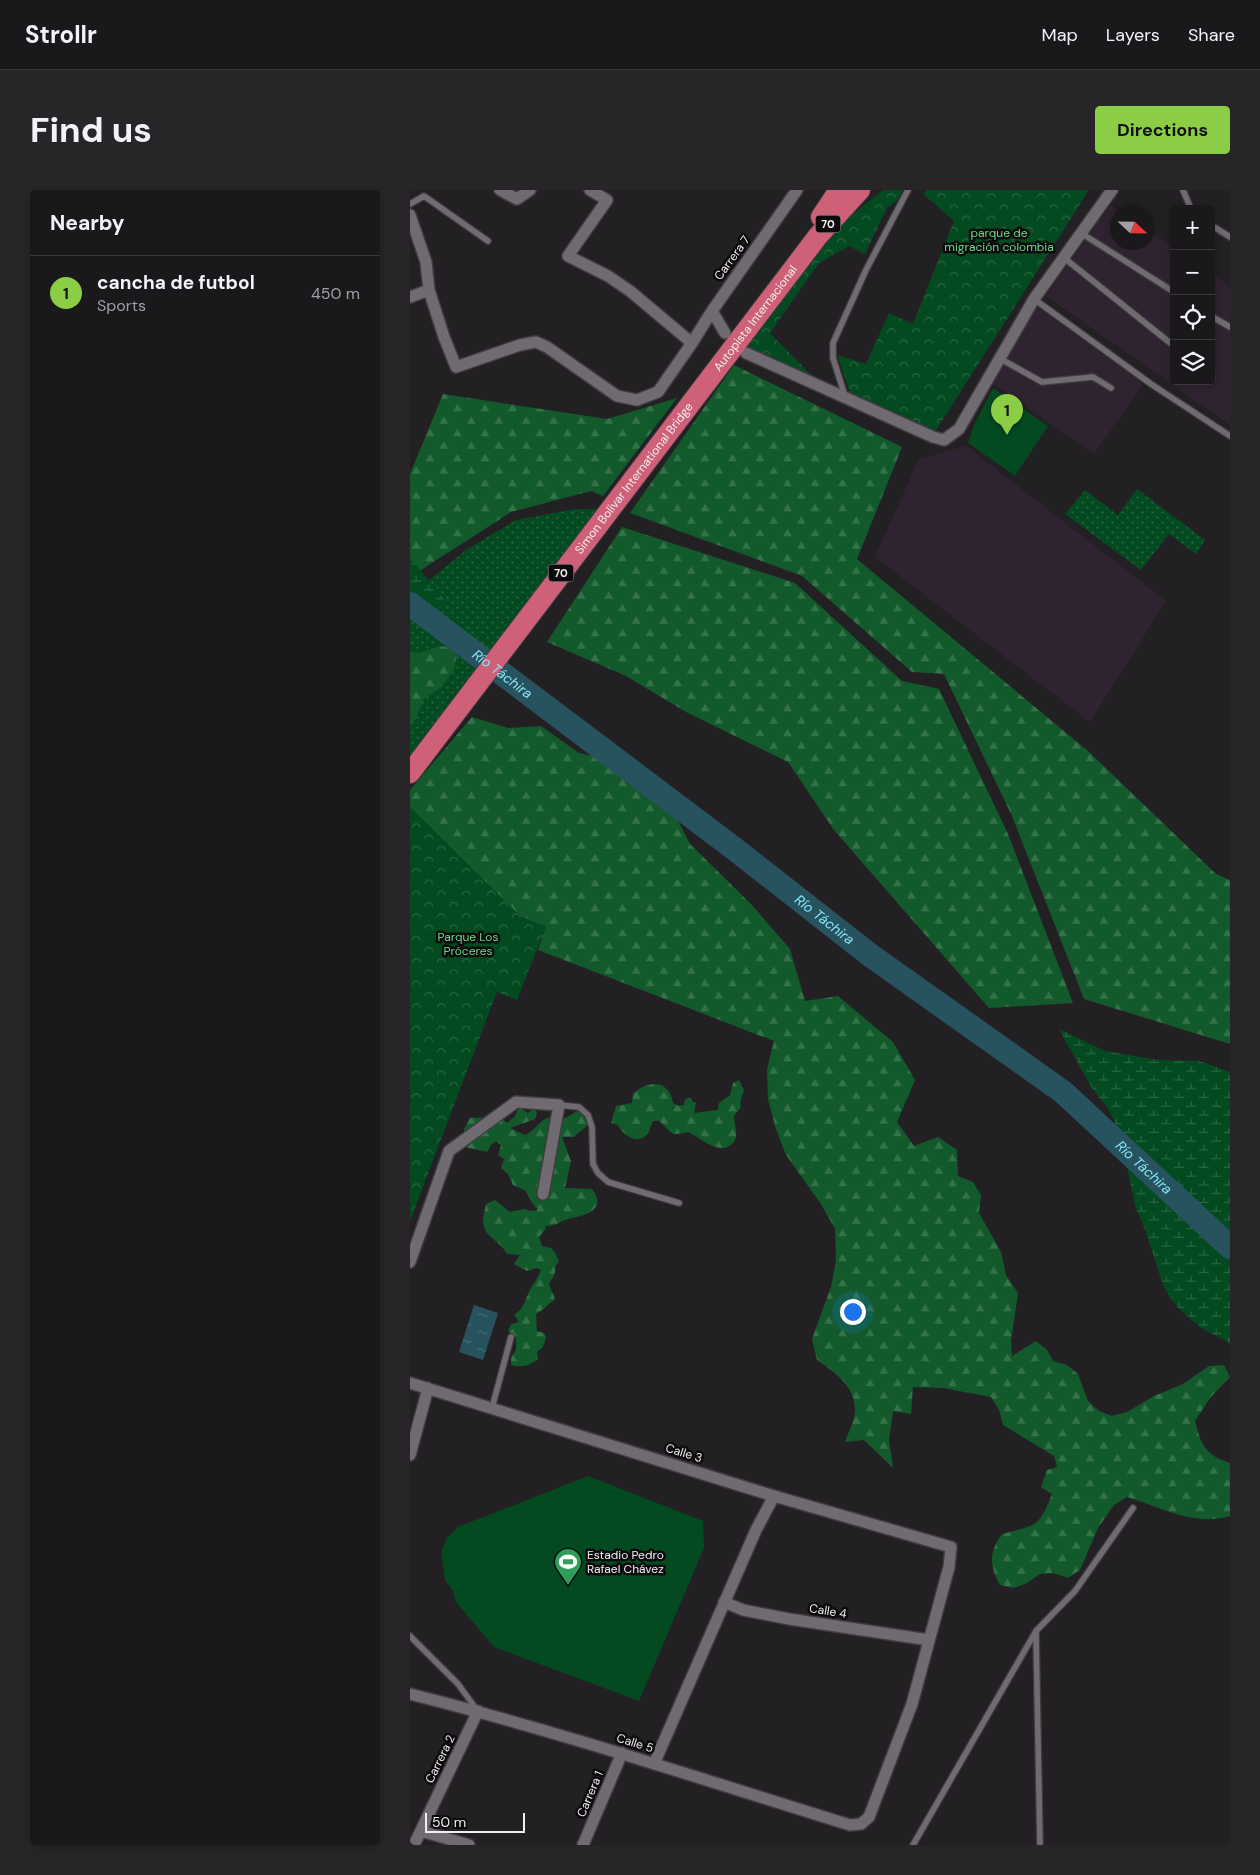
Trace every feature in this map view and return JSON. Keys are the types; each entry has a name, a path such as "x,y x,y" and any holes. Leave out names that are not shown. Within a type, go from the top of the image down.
{"highway":[{"name":"Autopista Internacional","path":"798,261 839,190"},
{"name":"Autopista Internacional","path":"712,373 798,261 860,190"},
{"name":"Simon Bolivar International Bridge","path":"410,773 712,373"}],"street":[{"path":"500,190 517,199 530,190"},
{"path":"590,190 607,200 568,256 608,276 630,291 692,344"},
{"name":"Carrera 7","path":"429,290 456,367 520,345 536,342 547,347 617,396 637,400 658,392 797,190"},
{"path":"746,353 933,438 944,440 958,429 1034,299 1112,190"},
{"path":"410,215 426,262 429,290 410,297"},
{"path":"712,311 725,333"},
{"path":"410,1262 449,1151 516,1102 559,1105 543,1194"},
{"name":"Calle 3","path":"410,1383 774,1496 952,1547 949,1567 929,1640"},
{"path":"410,1455 428,1388"},
{"path":"654,1764 756,1530 774,1496"},
{"name":"Calle 4","path":"724,1602 743,1610 789,1619 929,1640"},
{"name":"Calle 5","path":"410,1694 478,1711 622,1753 850,1826 860,1824 869,1817 912,1704 929,1640"},
{"name":"Carrera 2","path":"414,1845 478,1711"},
{"name":"Carrera 1","path":"583,1845 622,1753"},
{"path":"421,1831 469,1845"}],"lane":[{"path":"846,398 833,358 833,343 866,270 908,190"},
{"path":"1183,190 1189,205"},
{"path":"410,204 424,196 488,241"},
{"path":"1215,227 1230,237"},
{"path":"1081,233 1170,289"},
{"path":"1063,257 1170,343"},
{"path":"1034,299 1151,384 1230,436"},
{"path":"1215,319 1230,328"},
{"path":"999,358 1042,382 1092,377 1111,388"},
{"path":"559,1105 579,1107 588,1114 592,1127 593,1164 598,1173 608,1182 679,1203"},
{"path":"492,1408 511,1337"},
{"path":"912,1845 1036,1631 1076,1591 1133,1508"},
{"path":"1036,1631 1040,1845"},
{"path":"410,1636 458,1684 478,1711"}],"shaded area":[{"path":"1110,206 1110,250 1155,250 1155,236 1170,245 1170,383 1046,296"},
{"path":"1215,276 1230,286 1230,425 1173,385 1215,385"},
{"path":"1036,306 1143,384 1094,454 992,383"},
{"path":"966,446 1166,601 1090,722 875,557 919,459"}],"green space":[{"path":"883,190 902,190 898,200 887,208 865,254 849,246 819,263 770,333 813,377 744,348 794,276 843,222"},
{"name":"parque de migración colombia","path":"927,190 1089,190 935,432 851,395 837,355 866,364 889,313 913,324 954,221 923,194"},
{"path":"734,365 902,447 857,559 1088,751 1216,874 1230,880 1230,1044 1084,999 1012,816 944,674 912,672 802,576 630,513"},
{"path":"993,388 1048,426 1015,476 968,443 974,425"},
{"path":"443,394 607,419 677,398 603,496 591,491 511,512 410,577 410,474"},
{"path":"1137,489 1205,540 1196,554 1169,534 1141,570 1065,514 1085,490 1118,515"},
{"path":"575,509 606,509 410,763 410,725 416,718 423,698 441,688 454,670 458,648 438,646 420,653 410,652 410,596 466,550 516,520"},
{"path":"622,527 795,583 902,681 939,689 1008,834 1073,1003 989,1008 834,830 788,762 686,712 626,676 547,642"},
{"path":"410,558 449,605 410,615"},
{"path":"438,646 458,648 454,670 441,688 424,698 416,718 410,725 410,652 420,653"},
{"path":"472,717 508,728 541,726 579,753 632,765 660,786 690,844 750,903 790,949 805,1001 838,996 893,1042 915,1080 897,1122 914,1146 938,1137 957,1150 958,1176 973,1182 981,1195 979,1213 1001,1252 1006,1275 1018,1293 1011,1341 1012,1356 1036,1341 1047,1350 1053,1361 1067,1365 1078,1374 1088,1401 1099,1411 1112,1416 1127,1412 1154,1396 1183,1384 1209,1366 1224,1365 1230,1377 1210,1398 1195,1421 1199,1437 1205,1448 1215,1456 1230,1463 1230,1516 1217,1519 1191,1517 1127,1497 1114,1505 1098,1528 1080,1570 1068,1578 1053,1573 1040,1574 1027,1583 1014,1588 1000,1585 996,1578 992,1565 995,1547 1002,1534 1030,1526 1043,1514 1052,1494 1041,1487 1047,1470 1057,1467 1054,1456 1003,1425 999,1410 991,1397 943,1388 913,1387 911,1414 893,1411 889,1440 893,1468 864,1440 845,1442 855,1412 852,1395 838,1376 817,1360 812,1339 831,1287 836,1260 835,1229 821,1204 786,1155 776,1129 768,1099 767,1069 774,1041 538,950 546,927 520,916 410,807 410,790"},
{"name":"Parque Los Próceres","path":"410,807 520,916 546,927 517,1000 497,992 410,1221"},
{"path":"1059,1029 1105,1051 1158,1060 1199,1061 1230,1072 1230,1343 1201,1328 1179,1309 1170,1298 1163,1285 1146,1232 1135,1206 1123,1147 1114,1120 1091,1087"},
{"path":"739,1080 744,1090 740,1102 741,1107 734,1116 736,1138 728,1147 716,1147 688,1132 673,1134 659,1121 653,1121 648,1133 640,1139 627,1136 618,1125 611,1123 616,1106 632,1103 633,1094 645,1086 657,1084 663,1086 671,1095 673,1103 679,1106 684,1105 685,1099 691,1098 696,1103 694,1113 718,1110 719,1103 730,1095 733,1083"},
{"path":"519,1107 528,1113 534,1108 537,1113 535,1119 510,1128 525,1135 547,1118 563,1119 579,1110 592,1119 574,1137 562,1137 571,1161 565,1188 592,1189 597,1203 592,1211 586,1214 546,1226 539,1237 542,1246 554,1250 559,1261 555,1267 554,1276 549,1283 555,1300 536,1314 537,1331 544,1333 546,1337 543,1347 537,1352 538,1359 529,1365 522,1366 511,1365 511,1358 516,1350 516,1338 508,1331 511,1324 519,1322 514,1315 523,1306 541,1270 536,1268 527,1271 514,1264 520,1255 507,1254 486,1231 483,1217 486,1204 495,1200 510,1212 524,1209 530,1211 538,1210 526,1191 513,1185 508,1174 501,1168 504,1159 498,1155 501,1145 496,1141 487,1152 465,1147 464,1129 470,1118 499,1116 507,1123 515,1116"},
{"name":"Estadio Pedro Rafael Chávez","path":"588,1476 703,1521 704,1548 639,1701 494,1647 455,1601 453,1591 445,1580 441,1552 447,1538 458,1527"}],"water":[{"path":"474,1305 498,1313 483,1360 459,1352"}],"waterway":[{"name":"Río Táchira","path":"410,604 736,850 870,955 1063,1092 1230,1247"}],"place":[{"name":"cancha de futbol","path":"1007,435"},
{"name":"Estadio Pedro Rafael Chávez","path":"568,1586"}]}
